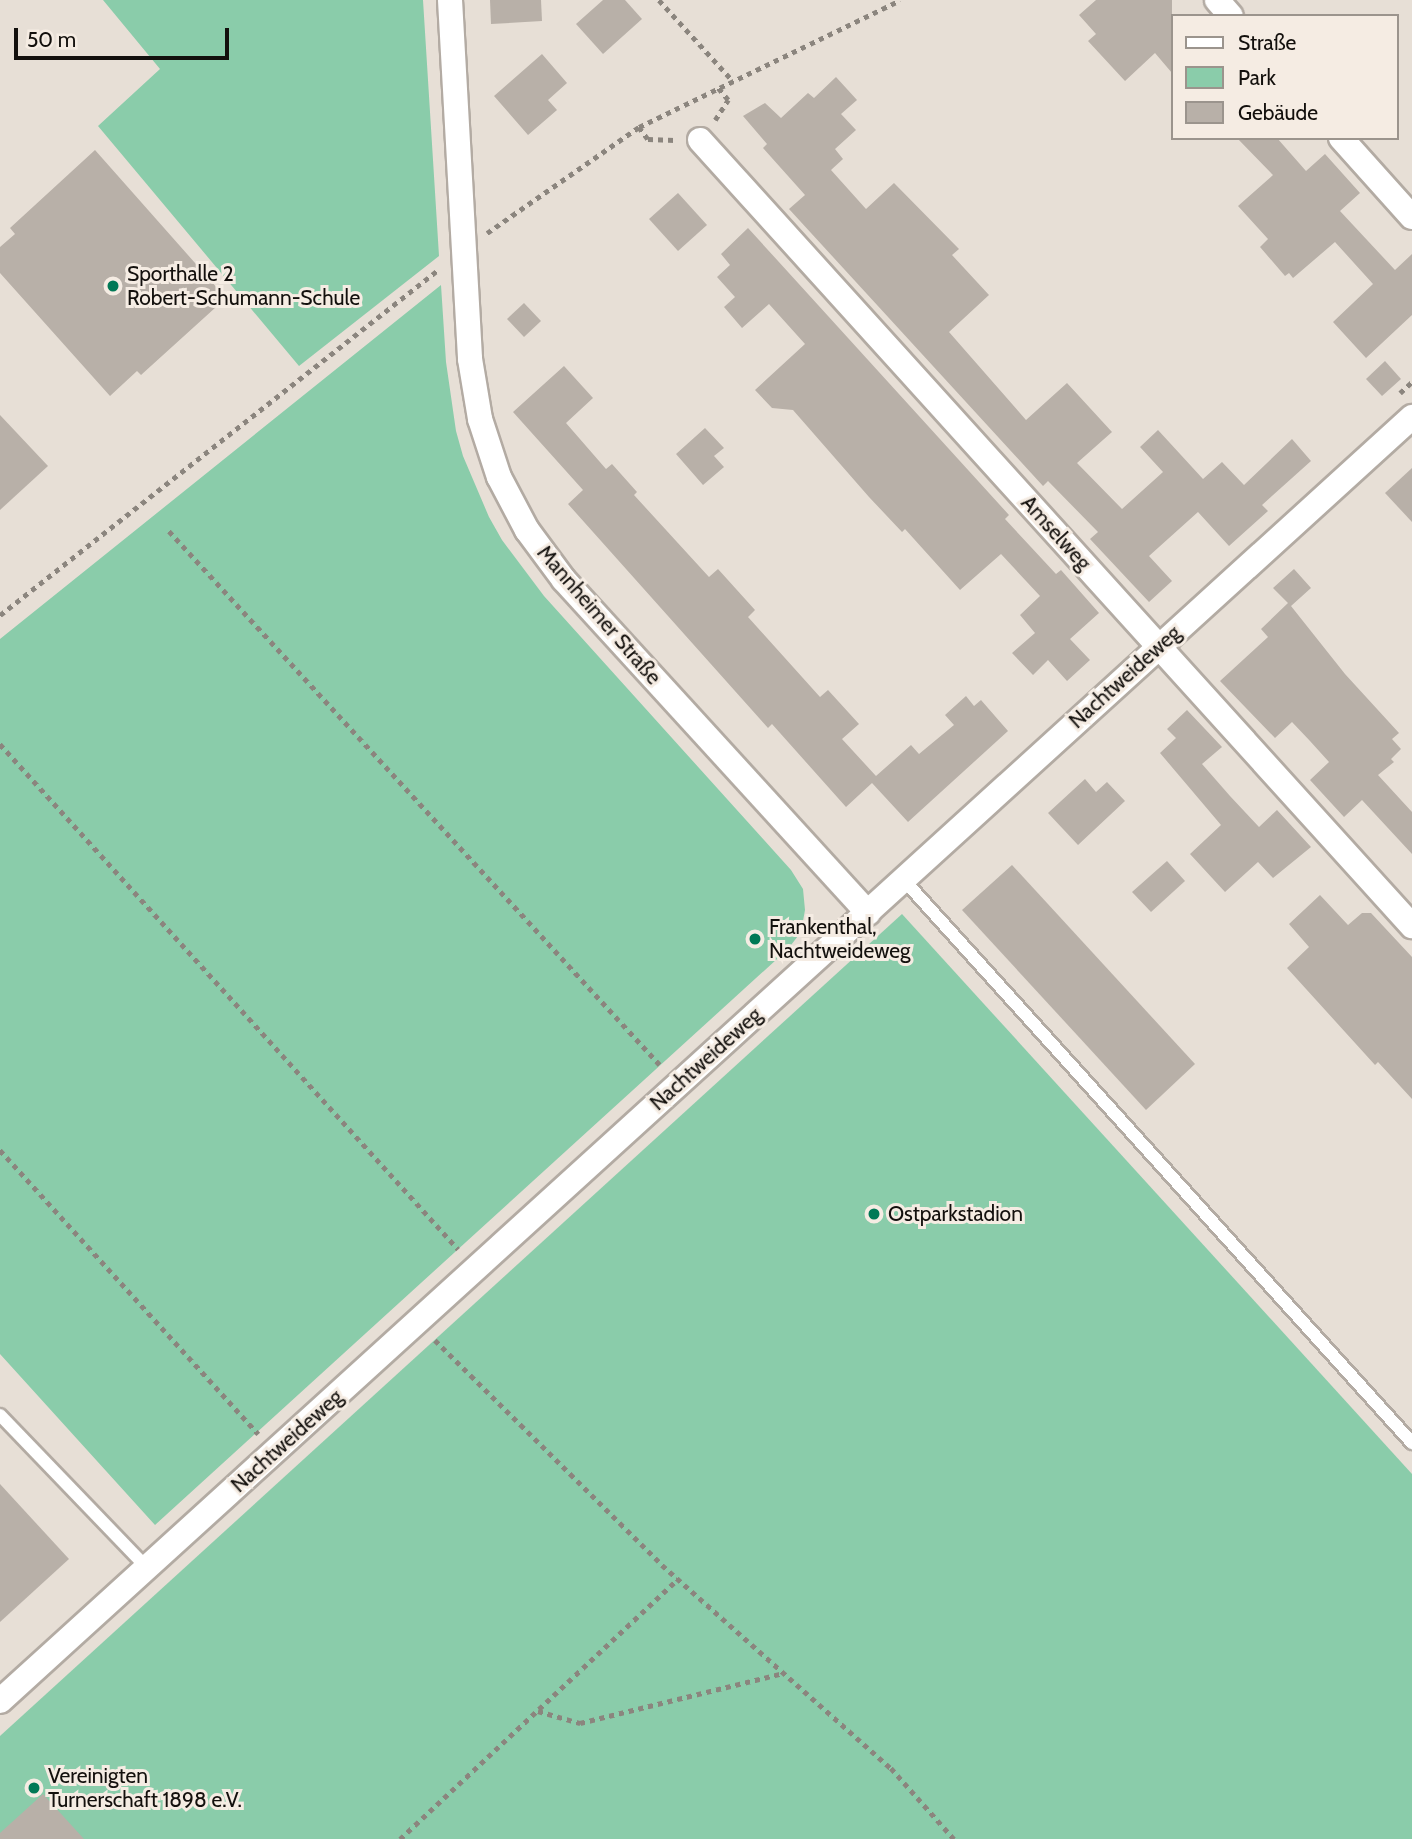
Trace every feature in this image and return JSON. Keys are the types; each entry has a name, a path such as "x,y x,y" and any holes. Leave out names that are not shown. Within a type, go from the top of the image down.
{"street":[{"name":"Mannheimer Straße","path":"450,0 470,359 480,419 499,477 527,530 564,579 868,912"},
{"path":"1217,0 1229,14"},
{"name":"Amselweg","path":"700,140 1412,926"},
{"path":"1343,140 1412,217"},
{"name":"Nachtweideweg","path":"0,1701 1412,417"}],"lane":[{"path":"903,879 1412,1443"},
{"path":"0,1415 146,1568"}],"path":[{"path":"659,0 732,80"},
{"path":"639,127 649,139 700,140 728,100 717,87"},
{"path":"169,531 678,1085"},
{"path":"0,744 476,1269"},
{"path":"0,1150 274,1452"},
{"path":"417,1322 678,1579 891,1768 954,1839"},
{"path":"400,1839 678,1579"},
{"path":"537,1711 580,1723 784,1673"}],"green space":[{"path":"103,0 423,0 439,256 299,366 98,126 160,69"},
{"path":"441,285 446,362 456,431 463,456 489,517 502,540 544,596 791,870 803,889 805,910 801,932 788,949 155,1525 0,1354 0,639"},
{"name":"Ostparkstadion","path":"902,914 1412,1474 1412,1839 0,1839 0,1736"}],"building":[{"path":"490,0 541,0 542,21 491,24"},
{"path":"603,0 625,0 642,19 603,54 576,24"},
{"path":"1096,0 1172,0 1170,71 1155,53 1125,81 1088,41 1096,34 1079,15"},
{"path":"542,54 567,83 548,100 557,110 528,135 494,96"},
{"path":"836,77 857,100 841,114 856,130 835,149 843,159 831,170 866,209 894,183 959,249 952,255 989,295 949,332 1026,420 1067,383 1112,432 1077,463 1122,509 1163,472 1140,447 1158,430 1203,479 1222,462 1244,485 1292,439 1311,461 1262,505 1268,511 1229,546 1198,512 1149,556 1172,581 1149,602 1090,539 1098,532 1048,481 1043,486 789,209 805,195 763,148 767,144 743,116 765,103 781,118 808,93 814,98"},
{"path":"1239,140 1279,140 1306,171 1325,154 1360,193 1340,211 1395,270 1412,254 1412,315 1366,358 1333,322 1373,284 1335,242 1293,278 1289,273 1285,276 1260,247 1268,239 1238,206 1273,175"},
{"name":"Sporthalle 2 Robert-Schumann-Schule","path":"95,150 226,298 141,375 137,371 110,396 0,273 0,247 15,234 10,228"},
{"path":"678,193 707,225 678,251 649,219"},
{"path":"748,228 1009,515 1005,519 1056,574 1061,570 1099,613 1070,639 1090,660 1067,681 1048,660 1033,675 1012,653 1035,633 1020,615 1040,596 1001,554 960,590 905,529 902,532 869,497 793,410 772,408 755,390 805,344 769,304 742,328 724,307 735,297 717,277 730,265 721,254"},
{"path":"524,303 541,321 524,337 507,319"},
{"path":"1385,361 1401,379 1382,396 1366,379"},
{"path":"564,366 593,398 566,423 606,469 612,464 637,492 634,495 709,577 718,569 755,610 748,617 820,697 828,690 859,724 842,739 876,776 911,745 919,754 954,725 945,715 966,696 974,706 981,700 1008,731 908,822 872,783 846,807 772,724 768,728 568,504 583,490 513,412"},
{"path":"0,415 48,466 0,510"},
{"path":"705,428 724,448 714,456 724,467 703,485 676,454"},
{"path":"1412,468 1412,522 1385,493"},
{"path":"1294,569 1311,588 1291,606 1345,674 1399,733 1392,739 1401,749 1391,759 1394,762 1378,775 1412,812 1412,854 1362,800 1344,817 1310,780 1329,762 1310,741 1292,722 1275,738 1220,681 1268,637 1261,629 1288,603 1273,588"},
{"path":"1187,710 1222,747 1202,764 1230,796 1259,827 1277,810 1311,847 1273,878 1258,862 1225,892 1190,854 1221,825 1160,753 1176,738 1167,729"},
{"path":"1085,779 1096,792 1107,782 1125,801 1078,845 1048,813"},
{"path":"1167,861 1185,881 1151,912 1132,892"},
{"path":"1012,865 1195,1064 1146,1110 962,910"},
{"path":"1320,895 1348,925 1362,913 1371,913 1412,957 1412,1099 1378,1062 1375,1065 1287,968 1309,947 1289,924"},
{"path":"0,1484 69,1559 0,1622"},
{"path":"43,1794 84,1839 0,1839 0,1833"}],"place":[{"name":"Sporthalle 2 Robert-Schumann-Schule","path":"113,286"},
{"name":"Frankenthal, Nachtweideweg","path":"755,939"},
{"name":"Ostparkstadion","path":"874,1214"},
{"name":"Vereinigten Turnerschaft 1898 e.V.","path":"34,1788"}]}
